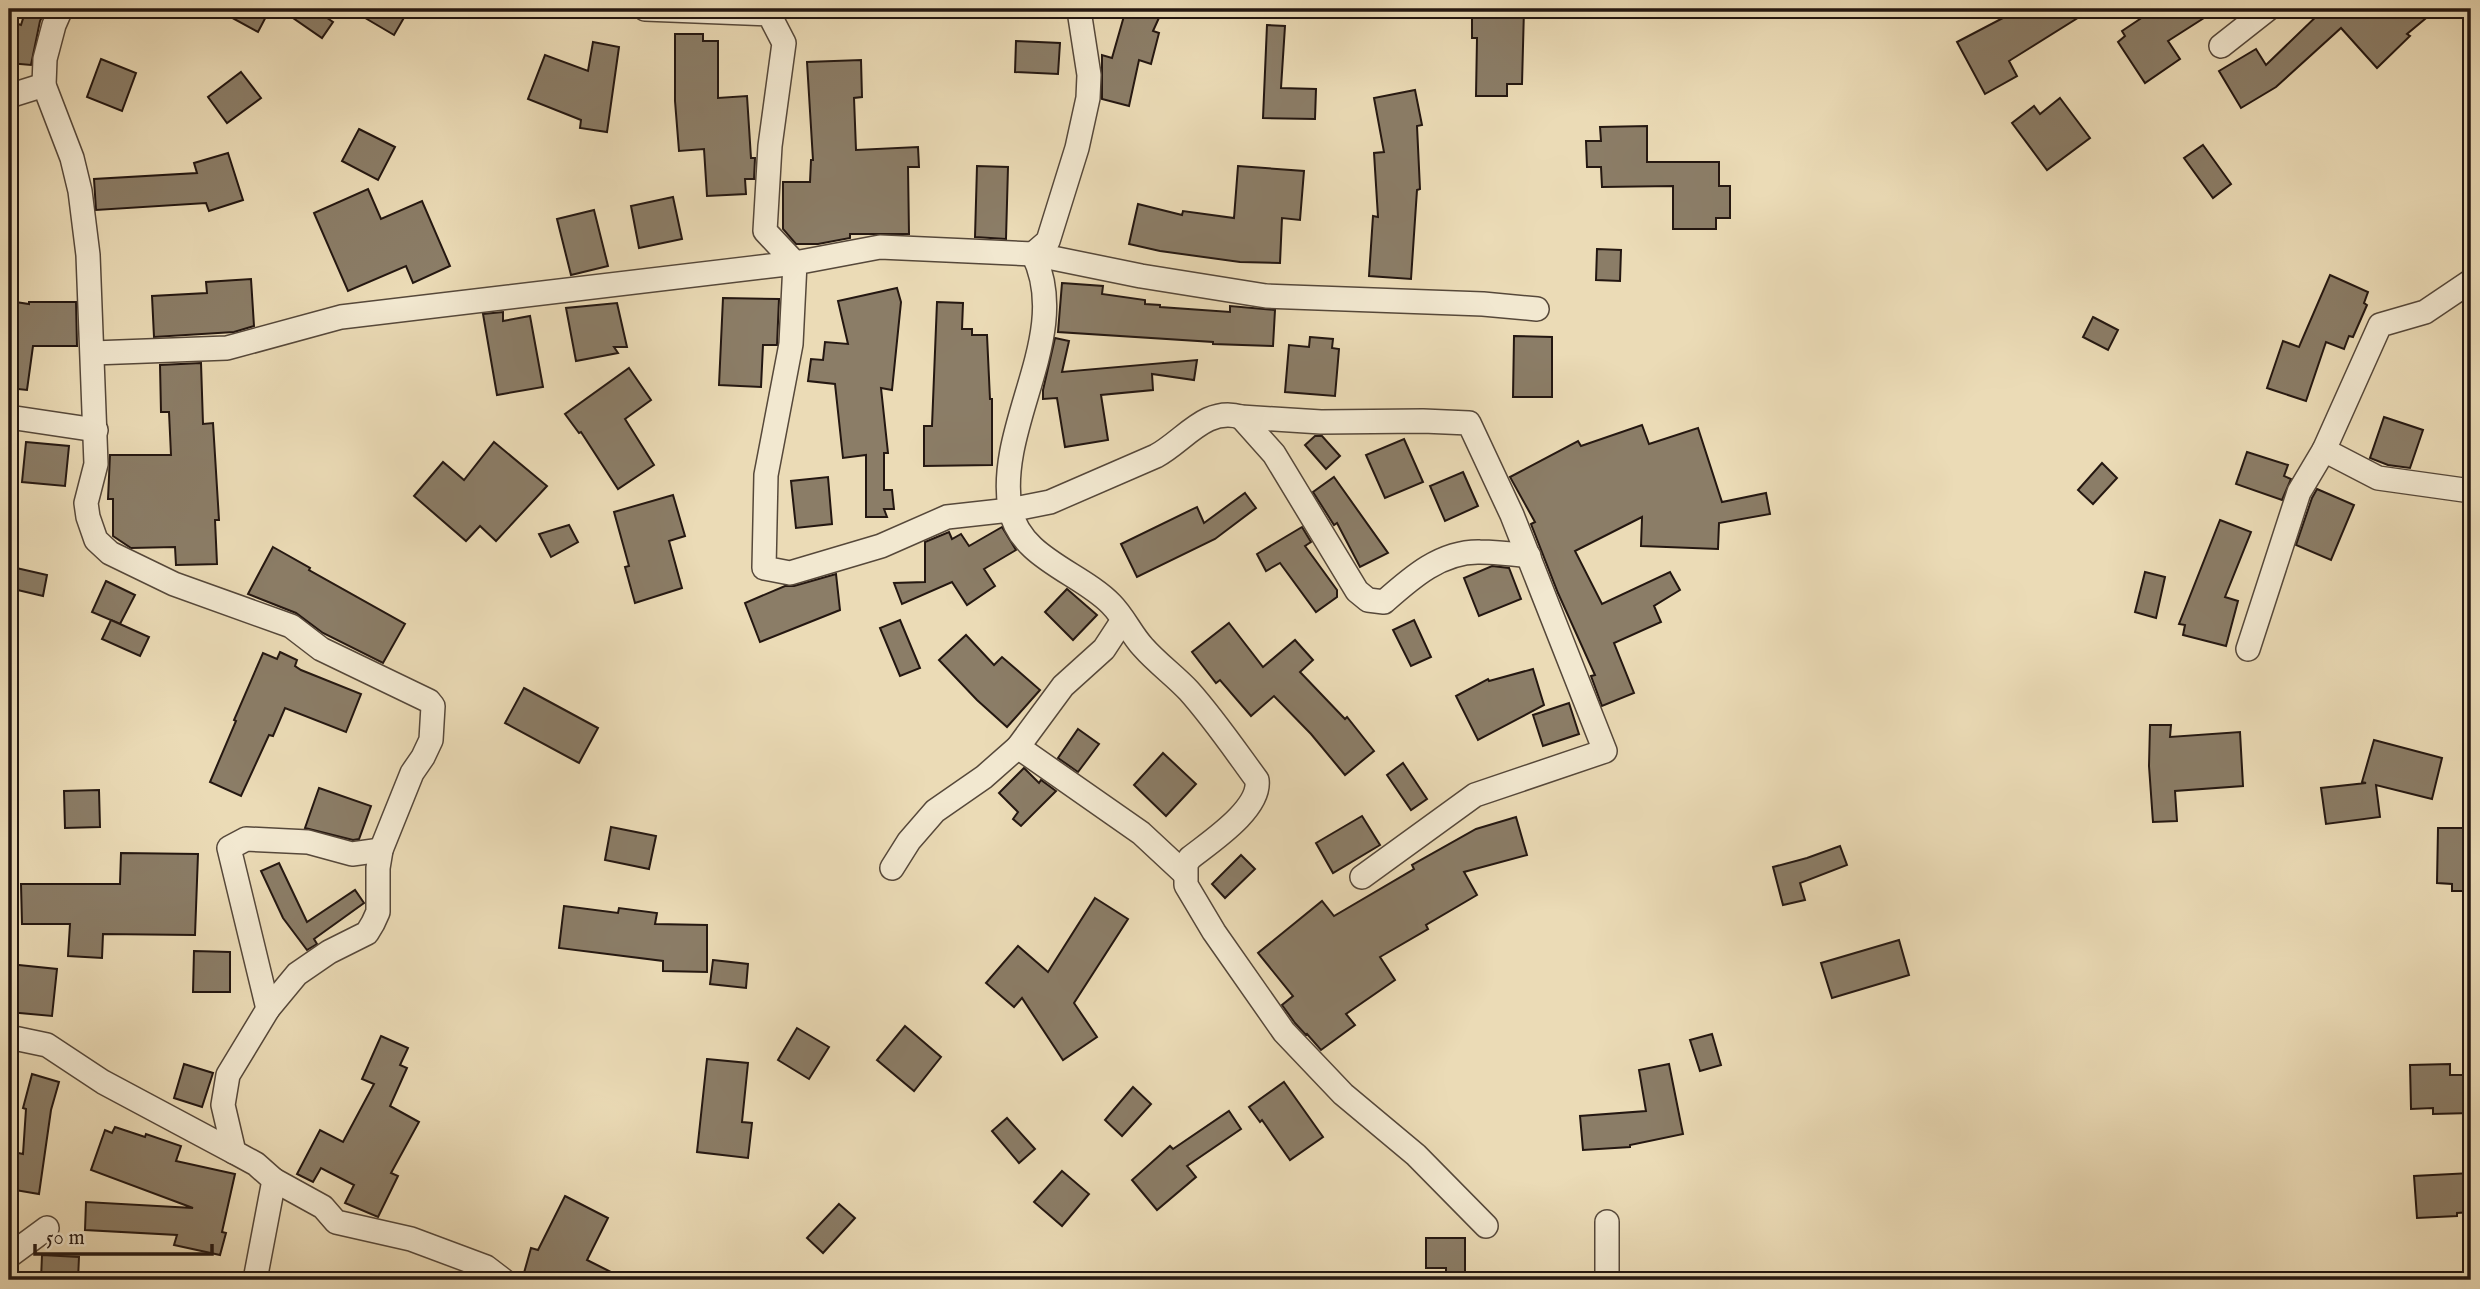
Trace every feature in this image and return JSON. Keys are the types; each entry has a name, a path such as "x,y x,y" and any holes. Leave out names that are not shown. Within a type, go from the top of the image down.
{"street":[{"path":"61,9 45,59 44,85 72,158 80,191 88,255 96,464 86,503 96,540 110,553 174,584 291,626 321,649 429,701 433,706 431,740 412,773 382,850 378,868 378,912 373,923 367,933 329,952 297,974 268,1009 228,1075 223,1104 234,1152"},
{"path":"645,9 769,14 784,43 770,146 765,231 795,263 791,344 766,475 764,568 790,573 881,546 947,517 1010,510 1050,502 1156,456 1214,416 1228,413 1241,417 1321,422 1469,423 1530,556 1605,751 1475,795 1362,877"},
{"path":"1033,254 1048,242 1077,148 1088,98 1089,75 1080,9"},
{"path":"2221,46 2268,9"},
{"path":"9,96 44,85"},
{"path":"93,353 227,348 341,317 795,263 880,247 1033,254 1142,276 1266,296 1483,304 1537,310"},
{"path":"1033,254 1042,271 1046,319 1016,434 1011,466 1010,510 1020,534 1037,552 1087,584 1112,605 1143,647 1188,691 1257,780 1257,792 1237,821 1186,864 1186,885 1214,932 1284,1032 1343,1094 1416,1155 1486,1226"},
{"path":"2248,649 2299,492 2325,450 2380,325 2425,312 2471,281"},
{"path":"9,417 96,430"},
{"path":"1241,417 1274,454 1357,591 1368,600 1384,601 1421,570 1454,556 1477,551 1530,556"},
{"path":"2325,450 2378,478 2471,491"},
{"path":"892,868 909,841 935,811 984,777 1018,747 1063,687 1104,649 1123,621"},
{"path":"1018,747 1142,833 1184,873"},
{"path":"268,1009 229,848 246,839 308,842 352,854 382,850"},
{"path":"9,1037 47,1045 103,1082 256,1164 274,1180 323,1207 336,1222 411,1239 486,1267 503,1280"},
{"path":"255,1280 274,1180"},
{"path":"1607,1222 1607,1280"},
{"path":"9,1256 47,1228"}],"building":[{"path":"26,9 46,9 40,21 31,65 9,63 9,21 21,25"},
{"path":"216,9 270,9 258,32"},
{"path":"280,9 314,9 333,22 322,38"},
{"path":"350,9 409,9 394,35"},
{"path":"1126,9 1163,9 1153,31 1159,33 1151,64 1139,60 1129,106 1102,99 1102,55 1112,58"},
{"path":"1472,9 1524,9 1522,84 1507,84 1507,96 1476,96 1477,38 1472,38"},
{"path":"2020,9 2092,9 2009,61 2017,76 1985,94 1957,42"},
{"path":"2155,9 2218,9 2168,41 2180,59 2145,83 2118,42 2125,36 2122,31"},
{"path":"2324,9 2437,9 2407,34 2410,36 2377,68 2341,28 2276,87 2241,108 2219,71 2256,49 2266,65"},
{"path":"1267,25 1285,26 1281,88 1316,89 1315,119 1263,118"},
{"path":"675,34 703,34 703,41 718,41 718,98 747,96 751,158 755,158 754,179 745,179 746,194 707,196 704,149 679,151 675,101"},
{"path":"1016,41 1060,43 1058,74 1015,72"},
{"path":"593,42 619,47 607,132 580,128 581,120 528,99 545,55 588,71"},
{"path":"101,59 136,73 122,111 87,97"},
{"path":"861,60 862,97 854,98 856,150 918,147 919,167 908,167 909,234 850,234 850,238 818,244 796,244 783,229 783,182 810,182 813,160 807,62"},
{"path":"241,72 261,98 227,123 208,97"},
{"path":"1415,90 1422,125 1417,126 1420,189 1417,190 1411,279 1369,276 1373,216 1378,217 1374,153 1384,152 1374,98"},
{"path":"2060,98 2090,138 2047,170 2012,123 2034,106 2040,114"},
{"path":"1647,126 1647,162 1719,162 1719,186 1730,186 1730,218 1716,218 1716,229 1673,229 1673,186 1602,187 1601,167 1587,167 1586,141 1601,141 1600,127"},
{"path":"359,129 395,147 378,180 342,161"},
{"path":"2203,145 2231,184 2213,198 2184,158"},
{"path":"228,153 243,200 209,211 206,203 96,210 94,179 197,173 194,163"},
{"path":"977,166 1008,167 1006,239 975,237"},
{"path":"1238,166 1304,171 1300,220 1282,218 1280,263 1240,262 1129,244 1138,204 1182,215 1183,211 1234,218"},
{"path":"368,189 381,219 422,201 450,266 413,283 406,266 348,291 314,213"},
{"path":"673,197 682,239 639,248 631,206"},
{"path":"594,210 608,266 571,275 557,219"},
{"path":"1597,249 1621,250 1620,281 1596,280"},
{"path":"2330,275 2368,292 2364,303 2367,305 2353,337 2349,336 2344,349 2326,342 2306,401 2267,388 2283,341 2299,347"},
{"path":"251,279 254,326 234,332 154,337 152,296 207,293 206,282"},
{"path":"1062,283 1103,286 1102,294 1145,300 1145,304 1160,307 1230,312 1230,306 1275,310 1273,346 1058,332"},
{"path":"897,288 901,302 892,390 881,388 888,453 884,453 884,490 892,490 894,509 884,509 887,517 866,517 866,455 843,458 835,384 808,381 811,359 823,360 825,342 848,344 838,301"},
{"path":"723,298 779,299 777,345 763,345 761,387 719,385"},
{"path":"9,301 29,304 76,302 77,346 33,346 27,390 9,388"},
{"path":"937,302 963,303 962,329 972,329 972,335 987,335 992,399 992,465 924,466 924,426 932,426"},
{"path":"617,303 627,347 614,347 618,353 576,361 566,308"},
{"path":"503,312 503,321 530,316 543,387 497,395 483,314"},
{"path":"2093,317 2118,330 2108,350 2083,337"},
{"path":"1514,336 1552,337 1552,397 1513,397"},
{"path":"1310,337 1333,339 1332,348 1339,349 1335,396 1285,392 1289,345 1309,347"},
{"path":"1055,338 1069,341 1062,372 1197,360 1194,380 1152,374 1153,390 1101,395 1108,440 1065,447 1057,398 1043,399"},
{"path":"201,363 203,424 213,423 219,520 215,520 217,564 176,565 175,547 131,548 113,536 113,499 108,499 110,455 171,455 169,412 161,412 160,365"},
{"path":"629,368 651,400 625,419 654,465 618,489 581,432 579,433 565,414"},
{"path":"2384,417 2423,430 2410,468 2388,465 2370,458"},
{"path":"1642,425 1649,444 1698,428 1722,502 1766,493 1770,514 1719,523 1718,549 1641,546 1642,517 1575,551 1602,604 1670,572 1680,590 1654,606 1661,622 1614,643 1634,693 1602,706 1591,676 1595,675 1531,524 1535,522 1510,477 1578,441 1581,446"},
{"path":"1315,436 1322,436 1340,456 1326,469 1305,445"},
{"path":"1404,439 1423,482 1385,498 1366,455"},
{"path":"26,442 69,446 65,486 22,482"},
{"path":"494,442 547,486 496,541 480,526 466,541 414,496 443,462 464,480"},
{"path":"2247,452 2288,465 2284,476 2291,479 2282,500 2236,484"},
{"path":"2102,463 2117,478 2093,504 2078,490"},
{"path":"1463,472 1478,506 1445,521 1430,486"},
{"path":"828,477 832,524 796,528 791,481"},
{"path":"1334,477 1388,553 1360,567 1337,523 1334,525 1313,492"},
{"path":"2317,489 2354,505 2331,560 2296,545"},
{"path":"1245,493 1256,508 1215,539 1137,577 1121,544 1197,507 1204,523"},
{"path":"673,495 685,536 669,541 682,588 635,603 625,567 629,566 614,512"},
{"path":"2220,520 2251,532 2225,597 2238,601 2226,646 2183,635 2185,625 2179,624"},
{"path":"569,525 578,542 551,557 539,534"},
{"path":"1002,527 1016,550 984,569 995,586 967,605 952,582 902,604 894,583 925,582 925,542 949,532 952,539 961,534 969,546"},
{"path":"1302,527 1311,542 1305,546 1337,590 1337,597 1316,612 1280,563 1266,571 1257,554"},
{"path":"273,547 405,624 383,663 323,633 296,613 248,594"},
{"path":"1492,566 1509,568 1521,599 1479,616 1464,578"},
{"path":"12,567 47,575 43,596 9,588"},
{"path":"2145,572 2165,577 2156,618 2135,612"},
{"path":"836,574 840,610 760,642 745,603 785,586"},
{"path":"106,581 135,595 120,624 92,612"},
{"path":"1067,589 1097,615 1073,640 1045,612"},
{"path":"111,620 149,637 140,656 102,639"},
{"path":"900,620 920,668 900,676 880,628"},
{"path":"1414,620 1431,657 1411,666 1393,630"},
{"path":"1229,623 1263,667 1295,640 1313,660 1300,672 1345,719 1347,717 1374,751 1345,775 1311,734 1274,696 1251,716 1220,680 1216,683 1192,652"},
{"path":"966,635 994,665 1002,657 1040,690 1007,727 939,660"},
{"path":"280,652 297,660 295,666 301,670 361,694 346,732 285,708 273,736 269,735 241,796 210,782 263,653 277,659"},
{"path":"1533,669 1544,705 1478,740 1456,696 1488,679 1489,681"},
{"path":"524,688 598,728 579,763 505,723"},
{"path":"1569,703 1579,734 1543,746 1533,715"},
{"path":"2150,725 2171,725 2170,737 2240,732 2243,786 2175,791 2177,821 2153,822 2149,766"},
{"path":"1078,729 1099,744 1078,772 1058,758"},
{"path":"2374,740 2442,758 2432,799 2376,785 2380,817 2326,824 2321,788 2366,783 2362,782"},
{"path":"1163,753 1196,784 1166,816 1134,785"},
{"path":"1403,763 1427,799 1411,810 1387,775"},
{"path":"1024,768 1039,783 1041,780 1056,791 1021,826 1013,819 1018,812 999,793"},
{"path":"319,788 371,806 359,839 353,840 305,828"},
{"path":"99,790 100,827 65,828 64,791"},
{"path":"1362,816 1380,845 1333,873 1316,843"},
{"path":"1516,817 1527,855 1464,872 1477,895 1426,925 1428,929 1380,957 1395,980 1346,1014 1355,1025 1321,1050 1282,1005 1293,996 1258,953 1322,901 1334,916 1414,869 1412,865 1476,829"},
{"path":"611,827 656,836 649,869 605,860"},
{"path":"2438,828 2471,828 2471,891 2452,891 2452,884 2437,883"},
{"path":"1840,846 1847,865 1800,883 1805,900 1783,905 1773,867"},
{"path":"121,853 198,854 195,935 103,934 102,958 68,956 70,924 22,924 21,884 120,884"},
{"path":"1241,855 1255,869 1225,898 1212,884"},
{"path":"279,863 307,922 355,890 364,903 314,939 317,944 307,950 283,918 261,871"},
{"path":"1095,898 1128,919 1074,1003 1097,1037 1063,1060 1022,998 1014,1007 986,983 1018,946 1048,972"},
{"path":"564,906 618,913 619,908 657,913 655,924 707,925 707,972 663,971 663,961 559,948"},
{"path":"1899,940 1909,975 1832,998 1821,963"},
{"path":"194,951 230,952 230,992 193,992"},
{"path":"713,960 748,964 746,988 710,984"},
{"path":"9,964 57,969 52,1016 9,1012"},
{"path":"905,1026 941,1057 914,1091 877,1060"},
{"path":"797,1028 829,1047 809,1079 778,1060"},
{"path":"1712,1034 1721,1065 1700,1071 1690,1040"},
{"path":"381,1036 408,1048 400,1065 407,1068 390,1106 419,1122 391,1173 398,1176 378,1217 345,1203 354,1185 321,1168 313,1182 297,1174 320,1130 343,1142 374,1084 362,1079"},
{"path":"707,1059 748,1063 742,1122 752,1123 748,1158 697,1152"},
{"path":"184,1064 213,1073 202,1107 174,1098"},
{"path":"1669,1064 1683,1134 1630,1147 1583,1150 1580,1116 1646,1111 1639,1070"},
{"path":"2450,1064 2450,1075 2471,1075 2471,1113 2433,1114 2433,1108 2411,1109 2410,1065"},
{"path":"32,1074 59,1082 51,1110 39,1194 9,1189 9,1151 23,1154 26,1109 23,1108"},
{"path":"1284,1082 1323,1137 1290,1160 1262,1120 1260,1122 1249,1107"},
{"path":"1133,1087 1151,1104 1122,1136 1105,1120"},
{"path":"1229,1111 1241,1129 1187,1166 1196,1177 1157,1210 1132,1180 1170,1146 1173,1149"},
{"path":"1007,1118 1035,1149 1019,1163 992,1131"},
{"path":"115,1127 181,1146 176,1161 235,1174 222,1232 226,1233 220,1255 174,1245 177,1235 85,1230 86,1202 193,1208 91,1170 105,1130 112,1133"},
{"path":"1062,1171 1089,1194 1062,1226 1034,1202"},
{"path":"2471,1173 2471,1212 2457,1213 2457,1216 2417,1218 2414,1176"},
{"path":"565,1196 608,1218 587,1260 627,1280 522,1280 531,1248 538,1250"},
{"path":"839,1204 855,1218 823,1253 807,1238"},
{"path":"1426,1238 1465,1238 1465,1280 1446,1280 1446,1268 1426,1268"},
{"path":"42,1255 79,1257 78,1280 41,1280"}]}
